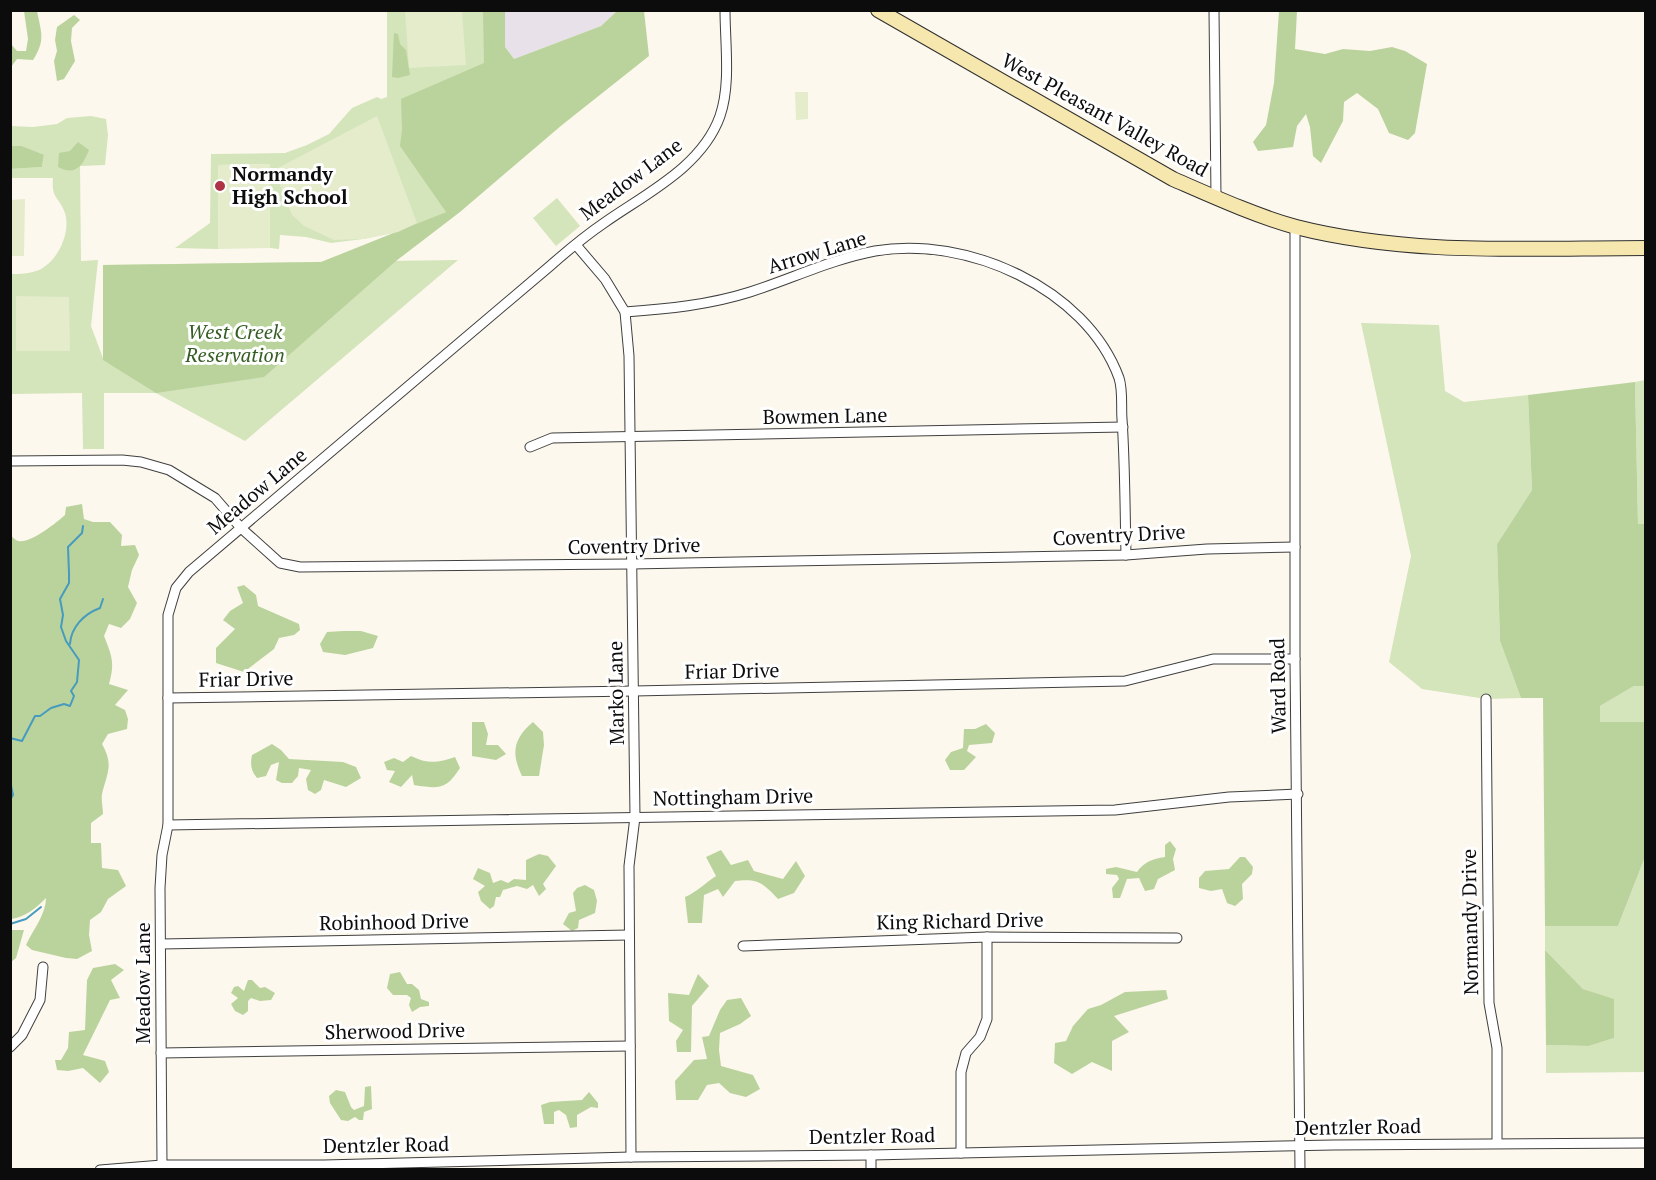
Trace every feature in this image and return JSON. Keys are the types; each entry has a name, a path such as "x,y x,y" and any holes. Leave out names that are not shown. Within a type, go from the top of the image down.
{"main road":[{"name":"West Pleasant Valley Road","path":"878,10 1173,179 1295,226 1372,242 1433,248 1646,248"}],"street":[{"name":"Meadow Lane","path":"162,1165 160,888 168,825 168,615 176,588 189,572 576,245 672,176 696,155 720,115 725,87 725,10"},
{"path":"1214,10 1215,197"},
{"name":"Ward Road","path":"1295,226 1295,660 1300,1170"},
{"name":"Marko Lane","path":"576,245 604,279 625,312 629,356 635,817 629,866 631,1157"},
{"name":"Arrow Lane","path":"625,312 708,303 876,251 914,249 954,252 993,262 1021,276 1079,317 1102,343 1120,381 1126,555"},
{"name":"Bowmen Lane","path":"530,447 552,438 1123,427"},
{"name":"Coventry Drive","path":"10,461 122,460 141,462 169,470 216,498 241,528 280,563 300,567 632,564 1126,555 1207,549 1295,547"},
{"name":"Friar Drive","path":"168,698 1125,681 1213,660 1295,660"},
{"name":"Normandy Drive","path":"1486,699 1489,1003 1497,1048 1497,1143"},
{"name":"Nottingham Drive","path":"168,825 1115,810 1229,797 1298,794"},
{"name":"Robinhood Drive","path":"161,945 629,935"},
{"path":"961,1153 961,1072 966,1053 980,1037 987,1019 987,937"},
{"name":"King Richard Drive","path":"743,946 987,937 1177,938"},
{"path":"10,1047 22,1035 40,1000 43,967"},
{"name":"Sherwood Drive","path":"161,1053 630,1046"},
{"name":"Dentzler Road","path":"100,1170 162,1165 324,1167 631,1157 871,1155 1497,1143 1646,1143"},
{"path":"871,1155 871,1170"}],"shaded area":[{"path":"505,11 617,11 601,26 514,59 505,47"}],"green space":[{"path":"24,11 37,11 41,30 40,47 33,60 17,59 11,67 11,44 17,51 26,51 28,39"},
{"path":"387,11 505,11 505,47 562,125 431,181 446,212 398,232 331,243 306,237 280,235 279,249 270,248 270,164 218,165 218,249 175,248 210,223 211,154 285,153 329,134 352,108 377,97 381,99 387,97"},
{"path":"405,11 462,11 466,65 409,68"},
{"path":"483,11 505,11 505,47 514,59 601,26 617,11 644,11 649,56 562,125 460,212 396,261 264,377 156,393 103,360 103,265 321,262 446,212 400,146 401,99 484,63"},
{"path":"1279,11 1297,11 1295,49 1325,54 1343,49 1370,51 1392,47 1405,51 1427,64 1415,133 1408,140 1389,133 1378,109 1357,93 1344,102 1343,121 1321,163 1313,156 1310,127 1306,114 1297,126 1293,147 1258,151 1253,142 1266,125 1274,83"},
{"path":"74,15 80,20 72,28 71,41 75,61 64,79 57,81 54,61 57,51 55,40 57,27"},
{"path":"394,33 398,34 400,44 406,50 410,75 398,78 392,77"},
{"path":"795,92 808,92 808,119 796,120"},
{"name":"West Creek Reservation","path":"91,116 106,119 108,135 105,165 80,166 81,261 98,260 91,326 103,358 103,265 458,260 245,441 156,393 104,393 104,449 83,449 82,393 11,394 11,274 25,274 46,266 61,246 66,221 63,207 54,194 53,178 11,178 11,169 42,167 44,156 22,146 11,146 10,126 33,127 57,124 67,118"},
{"path":"377,116 417,223 398,232 363,239 334,240 304,226 292,215 280,185 278,168"},
{"path":"78,142 89,150 81,165 69,171 58,167 59,153 70,151"},
{"path":"11,146 22,146 44,155 42,167 11,169"},
{"path":"270,164 270,248 218,249 218,165"},
{"path":"557,198 580,226 556,246 533,218"},
{"path":"25,199 24,256 11,256 11,200"},
{"path":"16,296 69,297 70,351 16,351"},
{"path":"1361,323 1439,325 1445,391 1464,402 1528,395 1532,490 1497,544 1500,641 1521,698 1486,699 1422,689 1389,662 1411,556"},
{"path":"1645,380 1645,524 1638,524 1635,382"},
{"path":"1635,382 1638,524 1646,524 1645,686 1634,686 1600,706 1600,722 1645,722 1645,857 1618,926 1545,926 1543,698 1521,698 1500,641 1497,544 1532,490 1528,395"},
{"path":"82,504 84,519 93,522 110,522 122,535 121,546 135,545 139,555 128,587 137,603 130,619 121,628 109,624 104,636 112,660 109,684 128,690 115,705 125,710 128,719 127,729 108,734 102,744 109,764 102,794 103,814 91,823 91,843 101,843 102,868 118,870 126,886 108,899 101,912 90,920 89,935 92,951 77,959 32,950 26,945 42,916 46,898 26,914 11,919 10,535 18,541 29,539 56,523 65,515 66,507"},
{"path":"244,585 256,595 258,606 299,624 300,630 294,635 279,638 274,649 244,672 216,663 216,648 235,629 223,620 230,611 243,603 237,587"},
{"path":"361,631 378,636 373,648 345,655 323,652 320,644 327,632"},
{"path":"1634,686 1645,686 1645,722 1600,722 1600,706"},
{"path":"472,722 484,722 488,734 486,745 498,745 506,754 496,760 472,756"},
{"path":"533,722 543,732 544,745 539,776 522,776 516,760 516,747 521,734"},
{"path":"986,724 995,733 992,743 969,745 967,751 976,757 964,770 950,770 945,760 951,752 963,748 964,729 975,729"},
{"path":"272,744 289,759 343,762 356,767 361,778 346,787 324,780 321,790 315,794 308,790 306,779 311,770 299,768 298,776 292,783 282,783 276,780 279,762 271,765 266,776 257,778 253,773 252,755"},
{"path":"411,756 433,762 455,757 460,768 446,784 436,787 414,785 412,775 401,787 389,782 395,771 387,770 384,762 394,758 403,762"},
{"path":"1170,841 1176,849 1173,859 1175,870 1158,879 1154,889 1145,891 1139,878 1127,879 1120,898 1113,898 1112,888 1119,879 1117,875 1106,874 1106,869 1116,867 1137,872 1149,862 1165,857 1165,845"},
{"path":"721,850 731,865 748,860 754,871 783,879 796,861 805,876 794,893 778,899 760,883 749,880 735,881 723,897 718,889 704,895 702,923 688,923 685,897 716,876 706,857"},
{"path":"539,854 548,856 556,866 543,884 546,889 539,896 533,885 527,889 517,886 503,890 500,897 496,897 494,906 490,909 481,901 478,892 485,886 473,879 478,868 490,873 493,883 501,880 508,883 514,879 526,880 526,860"},
{"path":"1240,857 1245,857 1253,867 1252,874 1242,884 1243,899 1235,906 1227,903 1222,889 1211,891 1199,888 1199,878 1205,871 1229,869"},
{"path":"1645,857 1645,1072 1546,1073 1546,1045 1589,1046 1614,1038 1614,1000 1583,989 1545,950 1545,926 1618,926"},
{"path":"585,885 594,890 597,901 595,913 579,920 578,928 572,931 563,924 569,913 576,911 573,893 577,888"},
{"path":"11,930 24,930 16,958 11,962"},
{"path":"1545,950 1583,989 1614,999 1614,1038 1589,1046 1546,1045"},
{"path":"115,964 124,970 111,980 120,998 110,1000 83,1055 105,1061 109,1072 100,1083 83,1068 68,1071 57,1070 55,1060 61,1060 68,1048 69,1032 85,1030 87,980 93,968"},
{"path":"400,972 407,984 412,984 419,990 421,999 429,1002 429,1006 420,1007 412,1012 409,1005 411,998 407,995 393,995 387,988 390,974"},
{"path":"698,974 709,986 692,1006 691,1052 677,1052 676,1041 683,1030 669,1021 668,993 689,995"},
{"path":"248,980 252,980 260,988 265,987 275,993 271,1000 260,1001 251,998 248,1001 248,1011 243,1015 235,1011 231,1004 238,998 231,993 234,987 238,986 244,991"},
{"path":"1166,990 1168,999 1114,1016 1129,1032 1112,1041 1112,1071 1092,1062 1072,1074 1054,1063 1055,1043 1066,1041 1073,1026 1088,1009 1125,992"},
{"path":"741,998 751,1016 720,1033 721,1066 753,1075 760,1089 746,1097 730,1093 719,1083 707,1085 698,1100 676,1100 675,1081 694,1060 707,1059 702,1037 709,1036 727,1000"},
{"path":"371,1086 372,1109 364,1112 363,1120 355,1117 348,1121 341,1120 330,1103 329,1096 336,1090 345,1092 354,1110 364,1106 365,1087"},
{"path":"589,1092 598,1103 598,1108 591,1107 577,1115 577,1127 570,1128 566,1115 559,1110 554,1112 554,1124 544,1124 541,1105 550,1102 582,1100"}],"waterway":[{"path":"10,738 22,741 35,716 40,716 51,708 64,704 70,706 74,696 71,691 77,682 79,660 66,641 61,627 63,615 60,599 69,583 68,547 82,533 83,526"},
{"path":"70,644 76,627 89,614 100,608 103,599"},
{"path":"10,781 13,795 10,800"},
{"path":"10,924 26,919 41,907"}],"place":[{"name":"Normandy High School","path":"220,186"}]}
